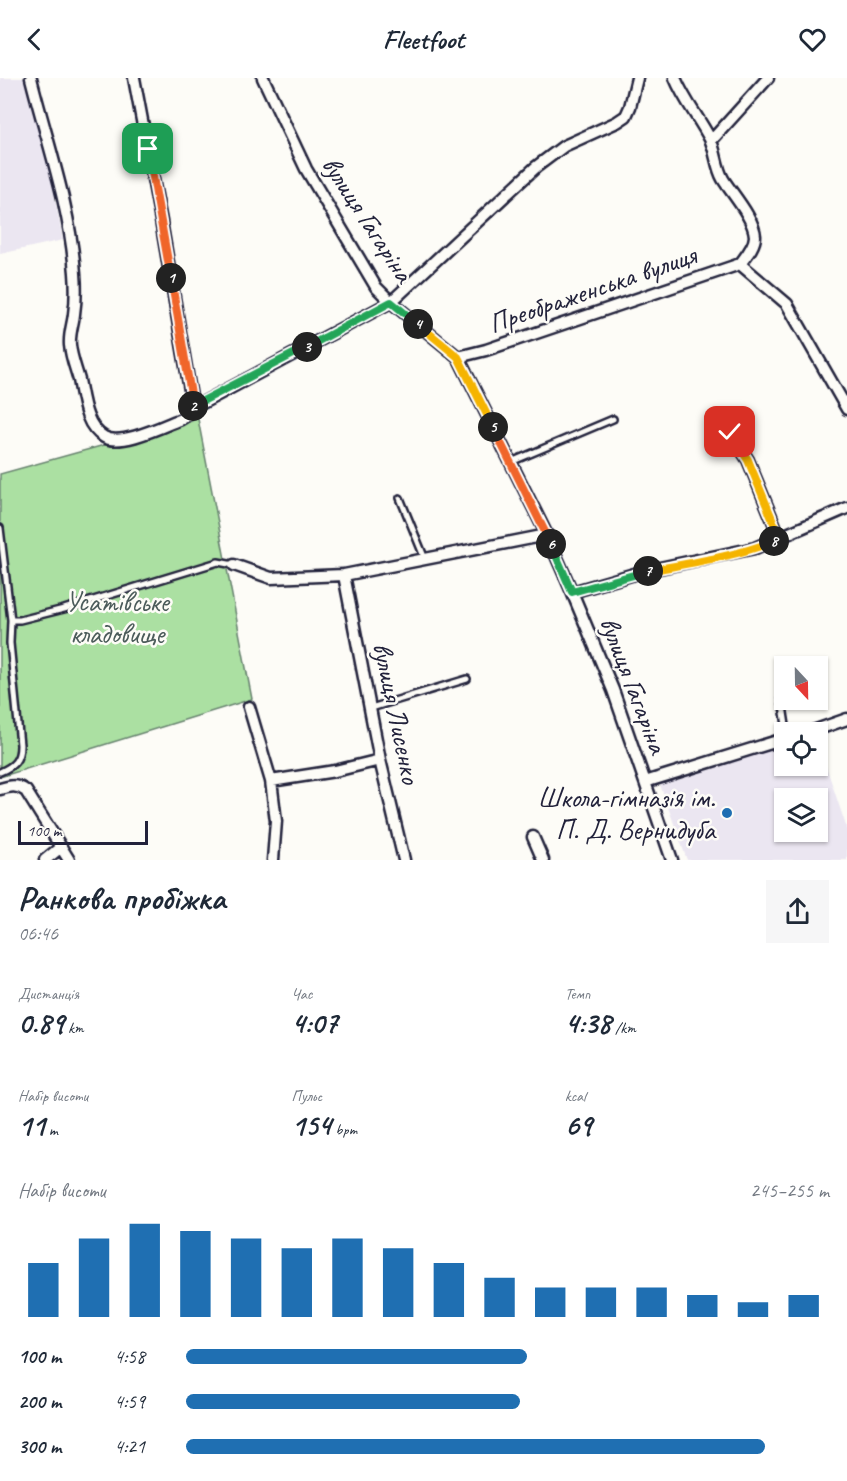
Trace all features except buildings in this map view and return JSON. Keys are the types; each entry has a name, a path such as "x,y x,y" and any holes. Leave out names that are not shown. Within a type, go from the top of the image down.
{"street":[{"path":"31,78 44,130 54,158 75,273 75,314 70,346 89,420 98,433 110,440 124,439 181,419 193,408 391,302 536,167 564,146 626,116 637,78"},
{"path":"134,78 164,232 193,408"},
{"name":"вулиця Гагаріна","path":"263,78 306,169 376,287 458,357 547,535 572,592 613,690 672,860"},
{"name":"Преображенська вулиця","path":"458,357 486,350 740,264 752,246 755,237 753,230 722,177 711,141 675,78"},
{"path":"711,141 768,78"},
{"name":"Преображенська вулиця","path":"740,264 787,304 847,409"},
{"path":"730,432 748,460 780,538"},
{"path":"572,592 645,571 755,548 847,508"},
{"path":"234,566 271,578 344,575 547,535"},
{"name":"вулиця Лисенко","path":"344,575 380,760 404,860"},
{"path":"249,707 271,781 276,821 273,860"},
{"path":"828,726 847,719"},
{"path":"645,782 774,742"},
{"path":"271,781 335,771 380,760"},
{"path":"5,787 20,786 26,790 69,860"},
{"path":"534,837 543,860"},
{"path":"45,860 61,848"}],"lane":[{"path":"511,462 613,419"},
{"path":"400,498 425,559"},
{"path":"0,528 11,620 10,643 20,745 20,755 10,768 0,772"},
{"path":"11,620 20,620 64,609 218,562 234,566"},
{"path":"370,708 467,680"}],"shaded area":[{"path":"0,78 24,78 46,152 63,240 0,254"},
{"name":"Школа-гімназія ім. П. Д. Вернидуба","path":"774,748 774,776 828,776 828,772 847,829 847,860 687,860 659,782"}],"green space":[{"name":"Усатівське кладовище","path":"198,419 252,699 0,777 0,474"}],"place":[{"name":"Школа-гімназія ім. П. Д. Вернидуба","path":"727,813"}],"route":[{"path":"148,149 193,408 391,302 458,357 547,535 572,592 645,571 755,548 780,538 748,460 730,432"}]}
